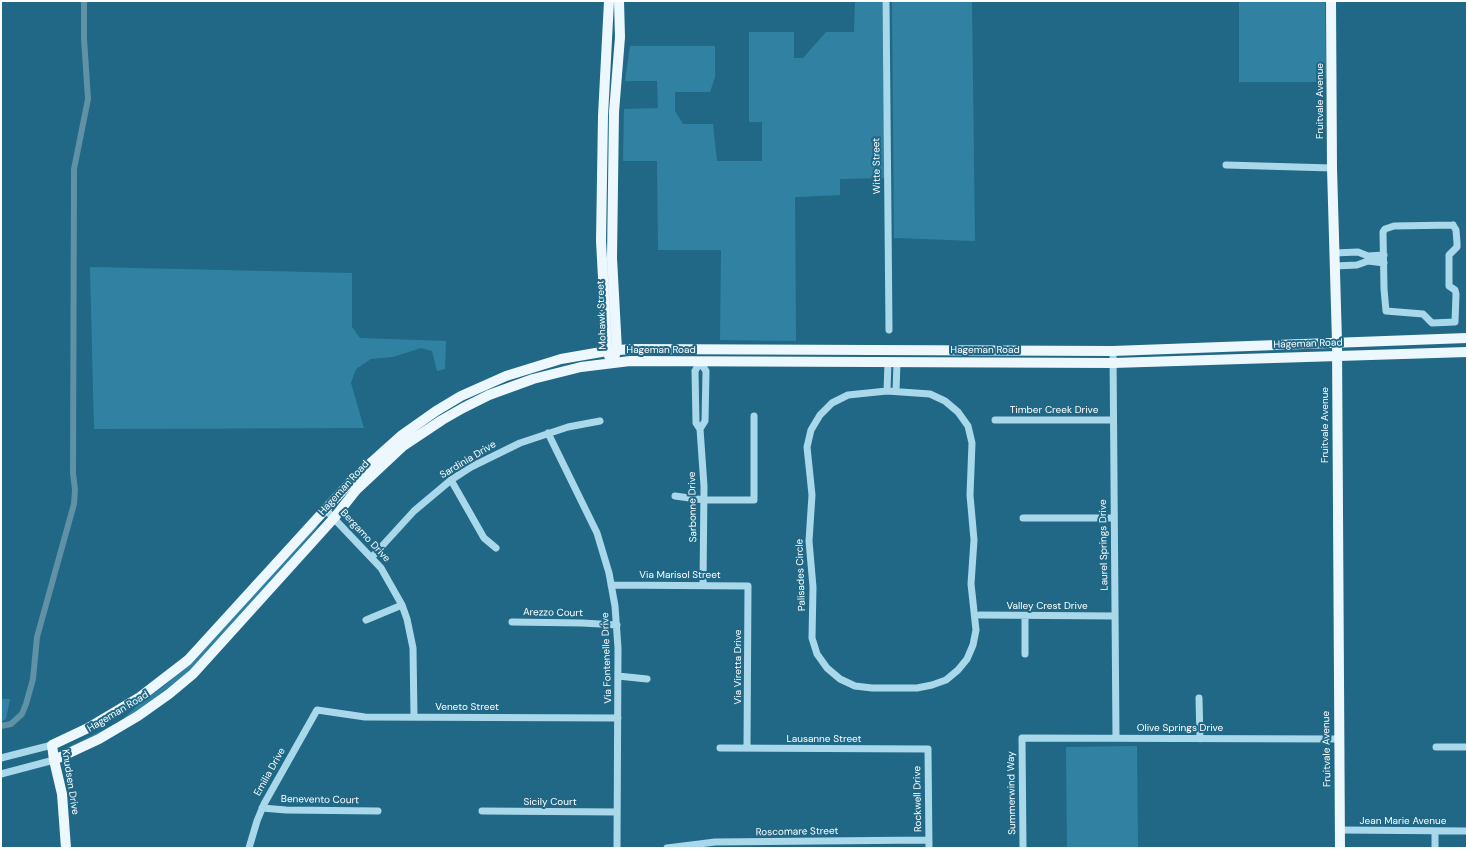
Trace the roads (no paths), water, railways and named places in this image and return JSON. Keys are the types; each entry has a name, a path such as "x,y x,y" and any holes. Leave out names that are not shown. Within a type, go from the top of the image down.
{"main road":[{"name":"Mohawk Street","path":"609,1 603,116 601,241 612,351"},
{"name":"Mohawk Street","path":"612,362 614,112 620,37 619,1"},
{"name":"Fruitvale Avenue","path":"1331,1 1332,168 1337,342 1340,848"},
{"name":"Hageman Road","path":"52,745 88,728 140,697 188,660 326,509 385,448 419,422 461,396 533,366 612,351 654,349 766,351 1113,351 1467,338"},
{"path":"1187,360 1194,356 1227,356 1250,345"},
{"path":"1431,353 1451,347 1467,347"},
{"path":"892,362 900,356 942,356 952,350"},
{"path":"700,362 705,356 746,356 766,351"},
{"name":"Hageman Road","path":"54,760 99,739 169,694 193,674 334,518 357,489 403,446 442,420 489,395 533,378 560,371 612,362 1113,363 1467,352"},
{"name":"Knudsen Drive","path":"52,745 62,794 66,848"}],"street":[{"name":"Witte Street","path":"886,1 890,330"},
{"path":"1226,165 1332,168"},
{"path":"1453,225 1456,230 1457,247 1449,255 1449,286 1455,290 1456,294 1455,322 1432,323 1423,314 1386,311 1384,255 1383,232 1389,226 1453,225"},
{"path":"1334,253 1358,252 1362,255 1384,255"},
{"path":"1362,255 1362,263"},
{"path":"1335,266 1368,261 1384,263"},
{"name":"Laurel Springs Drive","path":"1113,351 1116,738"},
{"name":"Sarbonne Drive","path":"700,362 706,371 705,421 700,429 704,500 703,586"},
{"path":"887,391 892,362"},
{"path":"892,362 896,380 896,391"},
{"path":"888,380 896,380"},
{"name":"Palisades Circle","path":"896,391 930,394 945,401 958,412 968,426 972,443 970,495 974,540 971,584 976,630 973,645 967,659 958,670 946,680 917,688 872,688 855,686 840,679 827,668 818,654 812,638 813,587 809,541 812,495 807,447 811,430 820,414 832,403 848,395 896,391"},
{"path":"675,496 704,500 754,500 754,416"},
{"name":"Sardinia Drive","path":"372,557 414,511 451,480 503,450 548,432 600,420"},
{"name":"Timber Creek Drive","path":"995,420 1113,420"},
{"name":"Via Fontenelle Drive","path":"548,432 594,526 611,585 617,625 617,848"},
{"path":"451,480 484,538 496,548"},
{"name":"Bergamo Drive","path":"326,509 372,557 389,580 402,605 407,619 413,648 414,717"},
{"path":"1023,518 1114,518"},
{"name":"Via Marisol Street","path":"611,585 748,586"},
{"name":"Via Viretta Drive","path":"747,748 748,586"},
{"path":"366,620 402,605"},
{"name":"Valley Crest Drive","path":"980,615 1115,616"},
{"path":"1025,616 1025,654"},
{"name":"Arezzo Court","path":"512,622 617,625"},
{"path":"618,676 646,679"},
{"path":"1199,698 1200,738"},
{"name":"Veneto Street","path":"317,710 348,716 618,718"},
{"name":"Emilia Drive","path":"249,848 262,808 317,710"},
{"name":"Olive Springs Drive","path":"1022,738 1339,739"},
{"name":"Summerwind Way","path":"1022,738 1023,848"},
{"name":"Hageman Road","path":"1,758 52,745"},
{"path":"1436,747 1467,747"},
{"name":"Lausanne Street","path":"720,748 928,749"},
{"name":"Rockwell Drive","path":"928,749 929,848"},
{"name":"Hageman Road","path":"1,774 54,760"},
{"name":"Benevento Court","path":"262,808 286,810 378,811"},
{"name":"Sicily Court","path":"482,811 618,812"},
{"name":"Jean Marie Avenue","path":"1340,830 1467,831"},
{"path":"1435,831 1435,848"},
{"name":"Roscomare Street","path":"666,848 700,843 722,845 827,845 928,840"}],"waterway":[{"path":"1,726 11,724 22,714 26,704 33,679 37,637 74,504 74,169 88,99 84,39 84,1"}]}
